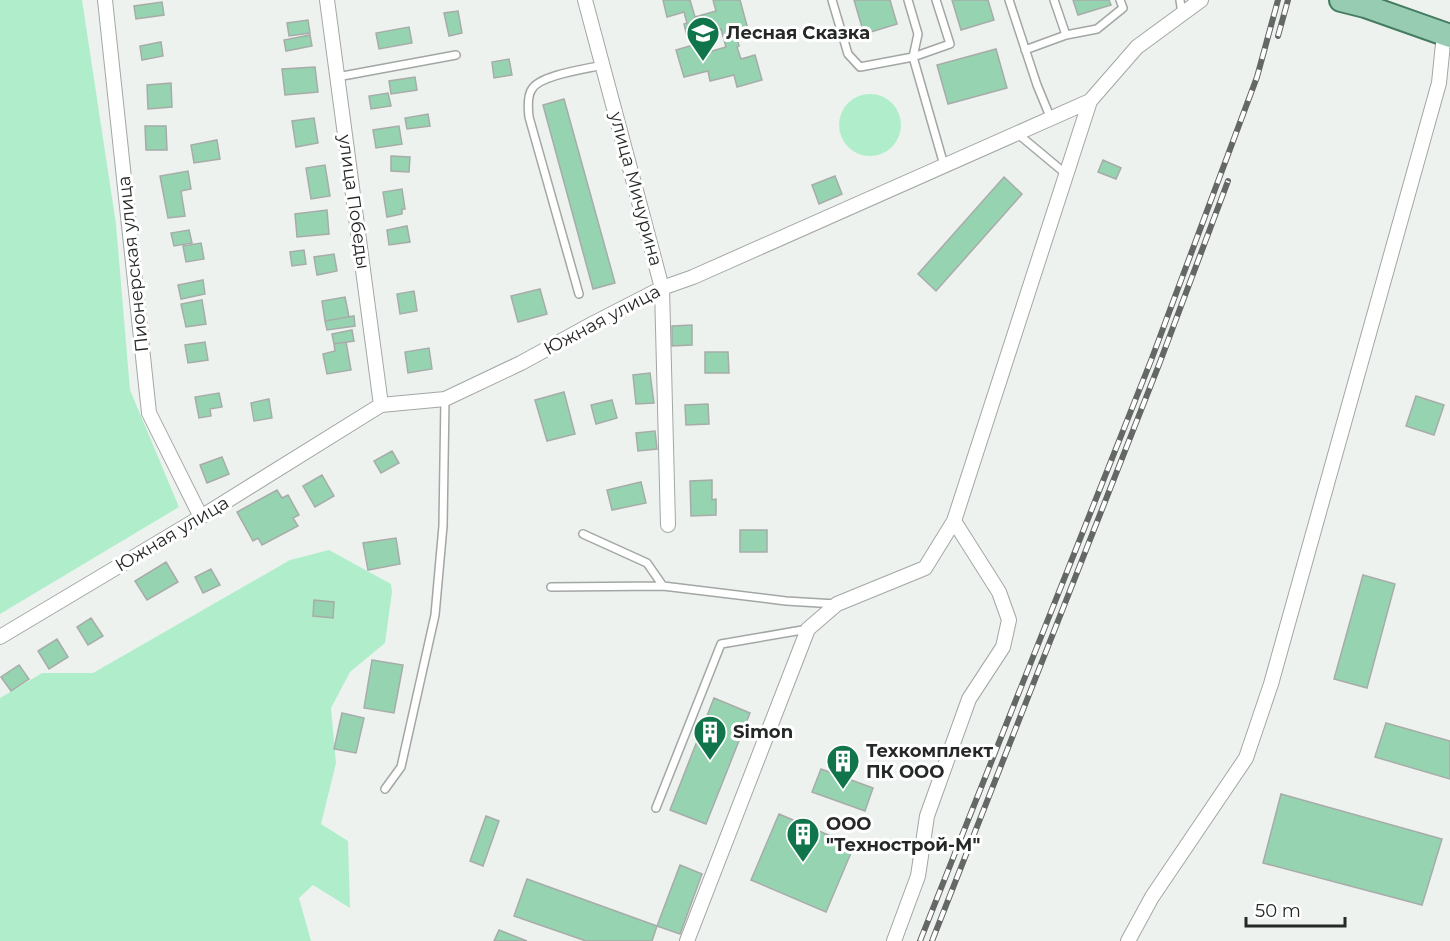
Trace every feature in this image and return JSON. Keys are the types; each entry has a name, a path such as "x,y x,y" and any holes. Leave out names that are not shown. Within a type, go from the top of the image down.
{"main road":[{"path":"1341,0 1365,6 1447,35"}],"street":[{"name":"Пионерская улица","path":"105,0 149,412 201,517"},
{"name":"улица Победы","path":"327,0 381,405"},
{"name":"улица Мичурина","path":"585,0 662,288 668,525"},
{"name":"Южная улица","path":"0,637 201,517 381,405 445,399 521,363 662,288 693,277 1090,101 1137,47 1181,7 1201,0"},
{"path":"1128,941 1152,897 1246,758 1271,684 1436,94 1447,35"},
{"path":"687,941 808,629 837,604 925,568 954,521 1090,101"},
{"path":"894,941 918,876 927,816 969,699 1003,647 1009,620 999,592 954,521"}],"lane":[{"path":"832,0 848,54 860,67 913,57 950,44 936,0"},
{"path":"908,0 918,34 913,57 944,166"},
{"path":"1009,0 1050,119"},
{"path":"1054,0 1066,35"},
{"path":"1025,50 1066,35 1097,29 1123,8 1120,0"},
{"path":"337,77 456,55"},
{"path":"579,294 529,117 528,104 531,89 539,81 603,66"},
{"path":"1018,134 1066,174"},
{"path":"385,789 401,767 435,615 443,526 445,399"},
{"path":"583,534 646,563 663,586"},
{"path":"551,587 663,586 786,601 837,604"},
{"path":"656,808 721,644 808,629"}],"green space":[{"path":"0,0 82,0 116,224 130,390 179,507 0,614"},
{"path":"864,94 876,94 892,103 899,113 901,125 899,137 892,147 876,156 864,156 853,151 844,142 839,131 839,119 844,108 853,99"},
{"path":"329,550 391,584 392,592 385,643 350,672 331,708 336,763 321,824 348,841 350,908 313,885 299,898 311,941 0,941 0,698 42,673 93,673 290,560"}],"building":[{"path":"663,0 690,0 695,17 716,11 713,0 740,0 749,33 737,37 739,46 737,47 741,59 755,55 762,80 737,87 734,75 710,81 708,71 684,77 676,50 693,45 690,35 687,36 684,12 667,17","holes":["721,29 726,47 705,53 700,34"]},
{"path":"854,0 890,0 897,24 864,34"},
{"path":"952,0 988,0 994,20 961,30"},
{"path":"1073,0 1109,0 1111,5 1078,15"},
{"path":"162,2 164,15 136,19 134,6"},
{"path":"458,11 462,33 449,36 444,13"},
{"path":"308,20 310,33 289,36 287,23"},
{"path":"409,27 412,43 379,49 376,33"},
{"path":"310,35 312,46 286,51 284,40"},
{"path":"161,42 163,56 142,60 140,46"},
{"path":"996,49 1007,88 948,104 937,65"},
{"path":"509,59 512,75 494,78 492,62"},
{"path":"315,67 318,92 285,95 282,69"},
{"path":"415,77 417,90 391,94 389,81"},
{"path":"171,83 172,107 148,109 147,85"},
{"path":"388,93 391,106 371,109 369,96"},
{"path":"564,99 615,283 593,289 543,105"},
{"path":"428,114 430,126 407,129 405,118"},
{"path":"314,118 318,143 296,147 292,121"},
{"path":"145,126 166,126 167,150 146,150"},
{"path":"399,126 402,144 376,148 373,130"},
{"path":"217,140 220,159 194,163 191,145"},
{"path":"391,156 410,157 409,172 391,171"},
{"path":"1103,160 1121,168 1116,179 1098,172"},
{"path":"325,165 330,196 311,199 306,168"},
{"path":"188,171 191,189 181,191 185,216 168,218 160,176"},
{"path":"835,176 842,194 819,204 812,185"},
{"path":"1004,177 1022,194 936,291 918,274"},
{"path":"402,189 405,209 402,209 402,214 387,217 383,192"},
{"path":"327,210 329,234 297,237 295,214"},
{"path":"407,226 410,242 389,245 387,230"},
{"path":"189,230 192,243 174,246 171,233"},
{"path":"201,243 204,259 186,262 183,246"},
{"path":"304,250 306,264 292,266 290,252"},
{"path":"334,254 337,271 317,275 314,257"},
{"path":"203,280 205,294 181,299 178,285"},
{"path":"540,289 547,314 518,322 511,296"},
{"path":"414,291 417,311 400,314 397,294"},
{"path":"345,297 349,317 325,321 322,301"},
{"path":"202,300 206,324 186,327 181,304"},
{"path":"354,316 355,326 327,330 325,321"},
{"path":"692,325 692,345 672,346 672,326"},
{"path":"352,330 354,341 334,344 332,334"},
{"path":"205,342 208,360 188,363 185,345"},
{"path":"346,342 351,370 327,374 323,354 335,351 334,344"},
{"path":"429,348 432,369 408,373 405,352"},
{"path":"705,352 728,352 729,373 705,373"},
{"path":"650,373 654,403 636,404 633,375"},
{"path":"564,392 575,434 547,441 535,400"},
{"path":"219,393 222,407 210,409 211,416 199,418 195,397"},
{"path":"1416,396 1444,405 1434,435 1406,426"},
{"path":"269,399 272,418 254,421 251,403"},
{"path":"612,400 617,418 596,424 591,405"},
{"path":"708,404 709,424 686,425 685,405"},
{"path":"655,431 657,449 638,451 636,433"},
{"path":"392,451 399,463 381,473 374,461"},
{"path":"222,457 229,474 207,483 200,465"},
{"path":"322,475 334,496 315,507 303,486"},
{"path":"712,480 712,500 716,499 716,515 691,516 690,481"},
{"path":"641,482 646,503 612,510 607,490"},
{"path":"277,490 282,498 288,495 299,515 293,518 298,526 262,545 258,538 253,541 237,512"},
{"path":"740,530 767,530 767,552 740,552"},
{"path":"396,538 400,564 368,570 363,543"},
{"path":"166,562 178,582 147,600 135,581"},
{"path":"211,569 220,585 203,593 195,577"},
{"path":"1363,575 1395,584 1367,688 1334,679"},
{"path":"314,600 334,602 333,618 313,616"},
{"path":"91,618 103,636 88,645 77,627"},
{"path":"57,639 68,657 49,669 38,651"},
{"path":"372,660 403,665 394,713 364,708"},
{"path":"19,665 29,679 11,691 1,677"},
{"name":"Simon","path":"714,698 750,713 706,824 670,810"},
{"path":"342,713 364,718 356,753 334,749"},
{"path":"1386,723 1450,741 1450,779 1375,757"},
{"name":"Техкомплект ПК ООО","path":"821,769 873,788 865,811 812,792"},
{"path":"1281,794 1442,839 1422,905 1263,863"},
{"name":"ООО \"Технострой-М\"","path":"779,814 854,846 826,912 751,880"},
{"path":"486,816 499,821 483,866 470,861"},
{"path":"680,865 702,874 680,934 657,926"},
{"path":"527,879 657,926 652,941 586,941 514,916"},
{"path":"499,930 527,941 494,941"}],"railway":[{"path":"920,941 1152,358 1257,77 1278,0"},
{"path":"1278,36 1288,0"},
{"path":"932,941 1160,362 1228,181"}],"place":[{"name":"Лесная Сказка","path":"703,62"},
{"name":"Simon","path":"710,761"},
{"name":"Техкомплект ПК ООО","path":"843,790"},
{"name":"ООО \"Технострой-М\"","path":"803,863"}]}
